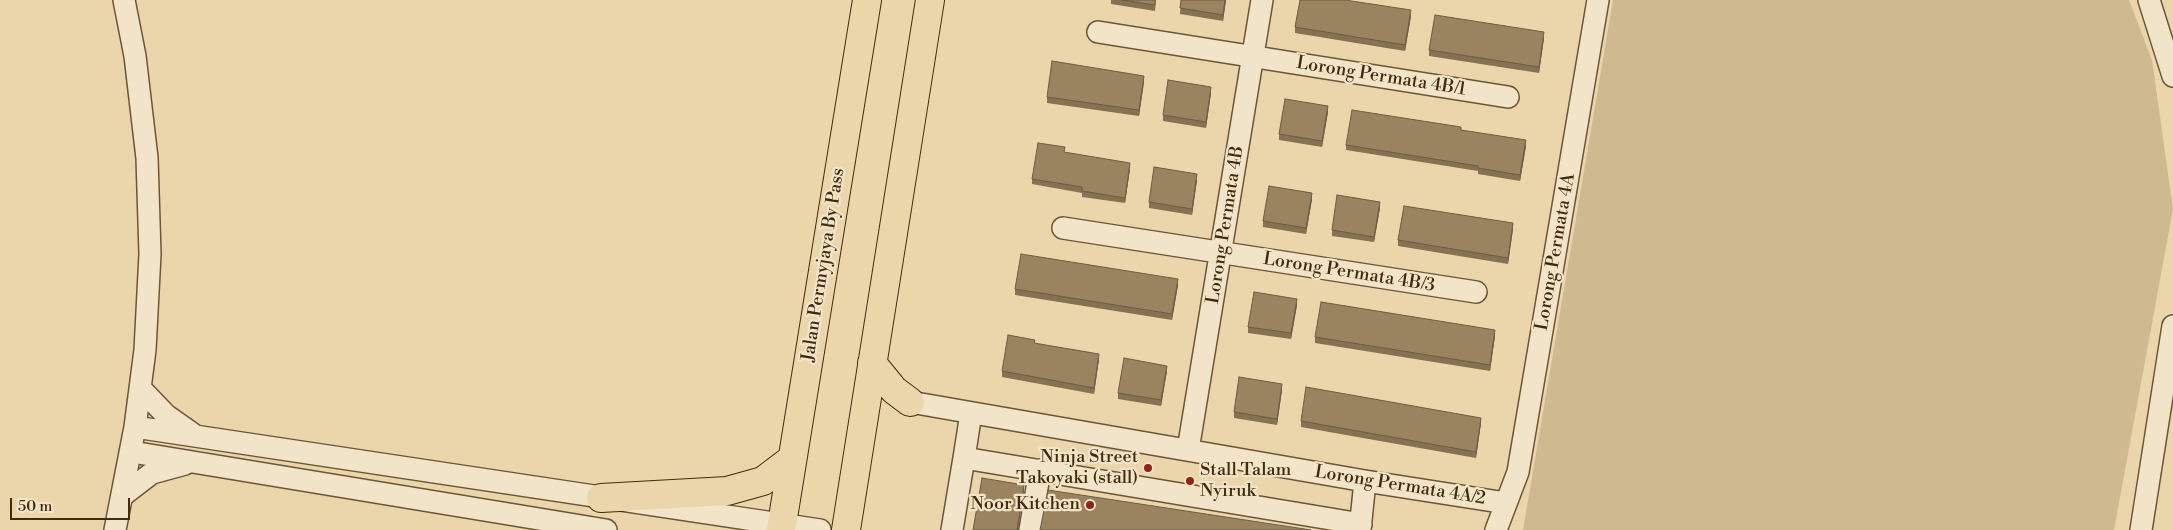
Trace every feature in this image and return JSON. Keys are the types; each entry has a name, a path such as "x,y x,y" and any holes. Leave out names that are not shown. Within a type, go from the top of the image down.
{"main road":[{"name":"Jalan Permyjaya By Pass","path":"781,527 867,0"},
{"path":"846,530 930,0"},
{"path":"872,363 894,390 910,402"},
{"path":"601,498 727,491 763,481 792,459"}],"street":[{"path":"116,530 136,427 145,350 150,254 147,158 135,56 124,0"},
{"name":"Lorong Permata 4B","path":"1188,450 1262,0"},
{"name":"Lorong Permata 4A","path":"1496,530 1518,472 1598,0"},
{"path":"2149,0 2173,76"},
{"name":"Lorong Permata 4B/1","path":"1098,32 1508,97"},
{"name":"Lorong Permata 4B/3","path":"1063,228 1476,292"},
{"path":"2141,530 2167,398 2173,326"},
{"path":"140,388 166,415 196,436"},
{"name":"Lorong Permata 4A/2","path":"910,402 1365,481 1506,503"},
{"path":"952,530 971,413"},
{"path":"136,427 781,527 820,530"},
{"path":"132,452 606,530"},
{"path":"964,458 1040,470 1285,522 1360,527 1365,481"},
{"path":"122,496 152,473 178,464 197,463"},
{"path":"1030,530 1040,470"}],"shaded area":[{"path":"1613,0 2129,0 2152,60 2173,209 2114,530 1523,530"}],"building":[{"path":"1122,0 1155,0 1155,5"},
{"path":"1181,0 1225,0 1223,15 1180,8"},
{"path":"1300,0 1345,0 1411,10 1405,45 1295,27"},
{"path":"1435,15 1544,32 1539,67 1429,50"},
{"path":"1052,61 1144,76 1139,110 1047,97"},
{"path":"1168,80 1211,87 1206,122 1163,115"},
{"path":"1285,99 1328,106 1322,141 1279,134"},
{"path":"1352,110 1461,127 1461,130 1526,140 1520,175 1478,168 1478,166 1346,145"},
{"path":"1038,143 1065,147 1064,152 1130,163 1125,198 1082,191 1082,187 1032,179"},
{"path":"1154,167 1197,174 1192,209 1149,202"},
{"path":"1269,186 1312,193 1306,228 1263,221"},
{"path":"1337,195 1380,202 1374,237 1332,230"},
{"path":"1404,206 1513,223 1508,258 1398,240"},
{"path":"1021,254 1178,279 1172,314 1015,289"},
{"path":"1254,292 1297,299 1291,333 1248,327"},
{"path":"1321,302 1495,330 1490,365 1315,337"},
{"path":"1008,335 1035,340 1034,343 1099,354 1094,388 1002,371"},
{"path":"1124,358 1167,366 1161,400 1118,393"},
{"path":"1239,377 1282,384 1277,419 1234,412"},
{"path":"1306,387 1481,418 1476,452 1301,421"},
{"path":"982,478 1024,485 1017,530 973,530"},
{"path":"1048,490 1311,530 1040,530"}],"place":[{"name":"Ninja Street Takoyaki (stall)","path":"1148,468"},
{"name":"Stall Talam Nyiruk","path":"1190,481"},
{"name":"Noor Kitchen","path":"1090,505"}]}
